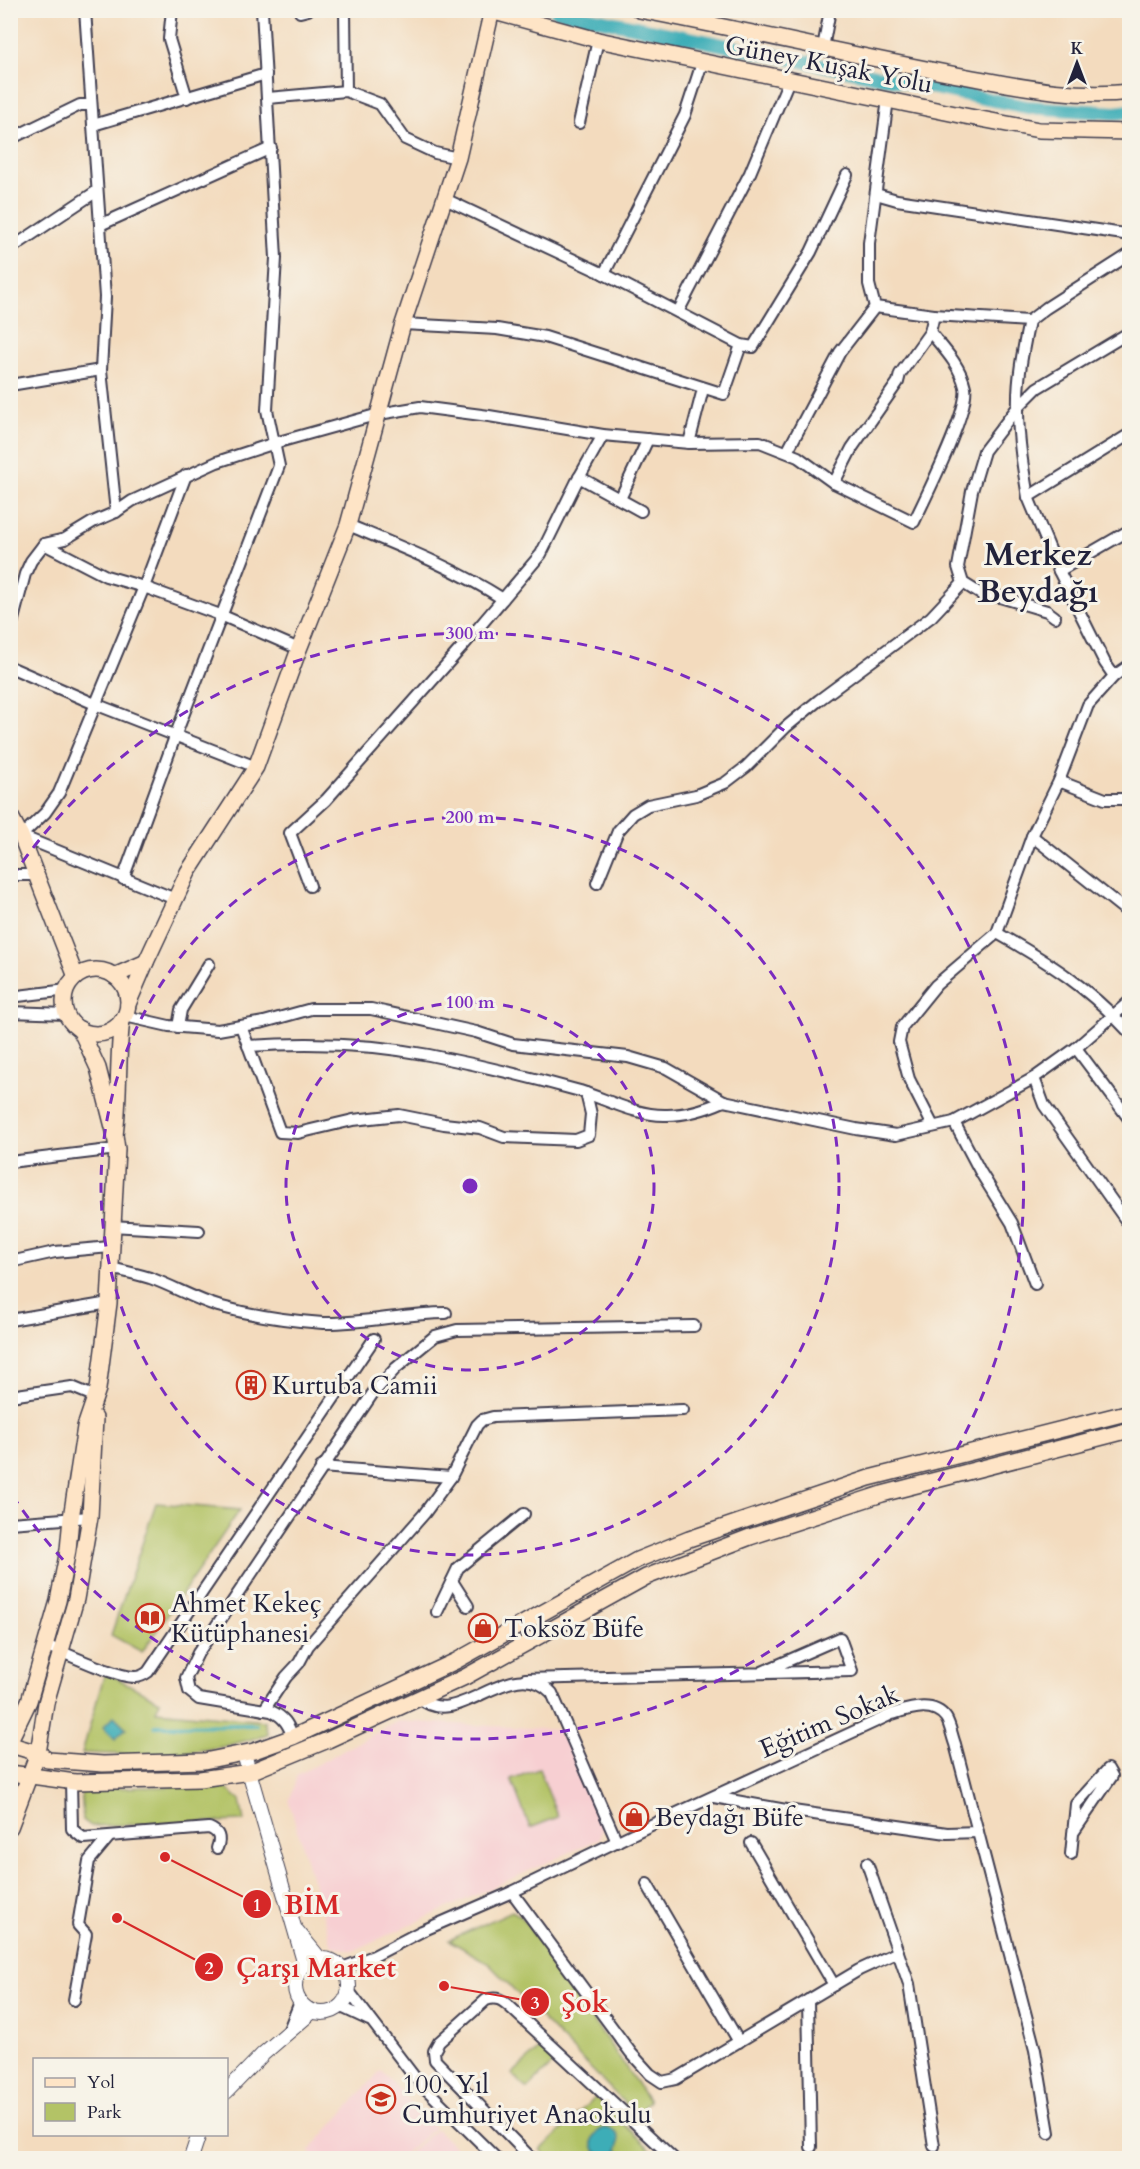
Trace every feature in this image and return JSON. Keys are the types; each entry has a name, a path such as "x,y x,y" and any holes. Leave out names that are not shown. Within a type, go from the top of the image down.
{"main road":[{"path":"533,10 533,15 540,26"},
{"name":"Güney Kuşak Yolu","path":"639,10 894,63 1042,90 1111,95 1130,92"},
{"path":"10,1827 38,1753 46,1703 76,1599 90,1516 96,1397 109,1303 118,1112 118,1052 125,1013 127,994 123,984 114,976 107,971 95,970 85,972 71,984 64,1004 72,1023 90,1033 110,1030 125,1013 188,872 256,767 348,525 403,324 458,158 490,11"},
{"name":"Güney Kuşak Yolu","path":"490,11 540,26 702,63 1039,130 1129,132"},
{"path":"10,815 36,875 71,984"},
{"path":"114,976 146,962"},
{"path":"80,1029 98,1068 116,1142"},
{"path":"96,1397 85,1427 70,1518 68,1550 58,1601 29,1701 13,1734 11,1746 38,1753 48,1760 103,1764 204,1761 244,1754 293,1737 456,1661 637,1560 689,1539 869,1478 1130,1412"},
{"path":"10,1773 30,1778 72,1781 200,1779 250,1772 328,1740 465,1677 646,1577 750,1537 882,1494 1130,1430"}],"street":[{"path":"86,10 105,297 101,370 116,512"},
{"path":"172,10 169,39 187,98"},
{"path":"123,879 279,466 267,410 276,258 262,10"},
{"path":"345,10 346,90"},
{"path":"823,48 830,10"},
{"path":"579,123 598,40"},
{"path":"604,274 685,116 702,63"},
{"path":"93,125 266,74"},
{"path":"678,312 750,172 789,80"},
{"path":"268,98 346,90 380,104 405,139 435,153 458,158"},
{"path":"875,307 869,284 869,253 888,99"},
{"path":"10,139 80,105 91,105"},
{"path":"100,225 271,148"},
{"path":"445,199 604,274 741,345 753,347 811,252 847,176"},
{"path":"10,249 98,191"},
{"path":"876,194 897,200 1130,235"},
{"path":"875,307 934,315 1029,321 1130,254"},
{"path":"787,452 840,352 875,307"},
{"path":"834,483 852,448 930,332 934,315"},
{"path":"1029,321 1019,376 1017,408 1028,497 1059,571 1105,663 1114,676"},
{"path":"403,324 497,329 545,337 724,394 741,345"},
{"path":"10,631 25,574 31,561 44,544 64,539 132,501 217,462 379,414 420,407 603,435 690,443 760,442 787,452 834,483 914,522 962,414 965,388 953,359 930,332"},
{"path":"1055,617 1047,612 1000,597 979,593 963,583 958,567 972,491 984,452 1017,408 1037,388 1130,332"},
{"path":"10,385 101,370"},
{"path":"690,443 704,389"},
{"path":"1028,497 1130,434"},
{"path":"310,886 290,833 326,800 541,554 579,477 603,435"},
{"path":"620,499 648,439"},
{"path":"175,898 21,836 45,813 59,793 144,587 186,475"},
{"path":"579,477 641,511"},
{"path":"348,525 427,557 477,582 503,599"},
{"path":"1059,571 1130,530"},
{"path":"44,544 105,576 144,587 223,616 299,649"},
{"path":"597,883 618,831 633,814 648,805 696,795 725,783 746,767 786,727 819,700 931,617 963,583"},
{"path":"933,1126 909,1079 899,1042 902,1027 936,985 997,933 1032,836 1059,781 1088,705 1114,676 1130,665"},
{"path":"10,667 94,704 256,767"},
{"path":"1059,781 1105,799 1129,799 1130,797"},
{"path":"1032,836 1130,914"},
{"path":"10,875 36,875"},
{"path":"997,933 1045,960 1085,989 1130,1033"},
{"path":"178,1027 181,1010 209,964"},
{"path":"10,997 71,984"},
{"path":"125,1013 178,1027 218,1030 264,1022 311,1009 371,1009 476,1032 513,1044 628,1057 666,1068 724,1101 856,1129 896,1135 954,1122 1034,1078 1076,1048 1130,1001"},
{"path":"10,1012 67,1014"},
{"path":"241,1026 280,1132 298,1133 353,1120 399,1115 480,1128 504,1137 576,1140 589,1134 591,1114 586,1093"},
{"path":"248,1046 293,1043 427,1054 531,1077 633,1110 666,1115 706,1110 724,1101"},
{"path":"1076,1048 1130,1120"},
{"path":"1034,1078 1044,1106 1130,1226"},
{"path":"954,1122 981,1173 1012,1223 1035,1284"},
{"path":"10,1162 116,1142"},
{"path":"111,1226 200,1231"},
{"path":"10,1262 55,1252 110,1247"},
{"path":"110,1268 150,1278 185,1295 219,1306 269,1316 322,1323 384,1320 422,1313 446,1313"},
{"path":"10,1320 109,1303"},
{"path":"293,1737 287,1722 280,1715 264,1710 199,1699 189,1691 186,1678 198,1653 321,1467 373,1393 396,1368 435,1336 447,1331 694,1326"},
{"path":"45,1645 131,1677 148,1672 374,1338"},
{"path":"10,1396 72,1387 96,1397"},
{"path":"264,1710 286,1677 299,1663 308,1646 424,1514 451,1478 477,1425 487,1417 683,1410"},
{"path":"321,1467 451,1478"},
{"path":"437,1612 458,1568 524,1515"},
{"path":"10,1523 90,1516"},
{"path":"452,1581 468,1606"},
{"path":"420,1698 428,1705 441,1708 455,1705 513,1681 525,1679 852,1671 840,1638 762,1672"},
{"path":"525,1679 536,1681 552,1692 617,1842"},
{"name":"Eğitim Sokak","path":"346,1978 374,1956 422,1931 513,1892 892,1714 917,1707 932,1708 946,1718 955,1744 1035,2050 1049,2133"},
{"path":"244,1754 304,1965"},
{"path":"1071,1854 1073,1833 1076,1804 1108,1769 1112,1776 1073,1833"},
{"path":"72,1781 72,1829 83,1838 209,1828 219,1836 217,1848"},
{"path":"714,1797 786,1810 936,1831 978,1832"},
{"path":"74,2000 86,1934 78,1925 89,1861 109,1837"},
{"path":"751,1843 834,1985"},
{"path":"867,1863 909,1984 933,2146"},
{"path":"647,1884 739,2042"},
{"path":"513,1892 631,2054 650,2074 662,2082 676,2079 859,1970 898,1952"},
{"path":"294,1927 320,1959"},
{"path":"346,1978 339,2006 327,2012 313,2011 300,2002 295,1987 296,1978 304,1965 320,1959 336,1963 346,1978 373,2022 416,2079 496,2158"},
{"path":"531,2158 435,2060 434,2051 440,2042 492,1997 500,1998 673,2158"},
{"path":"808,2001 812,2147"},
{"path":"288,2033 300,2002"},
{"path":"339,2006 373,2022"},
{"path":"228,2090 263,2054 313,2011"},
{"path":"191,2158 198,2136"}],"shaded area":[{"path":"398,1721 564,1730 604,1824 599,1839 353,1951 332,1946 289,1802 297,1775"},
{"name":"100. Yıl Cumhuriyet Anaokulu","path":"381,2070 434,2128 400,2158 316,2158 309,2151"},
{"path":"436,2129 466,2158 403,2158"}],"green space":[{"path":"156,1503 240,1510 142,1652 111,1635"},
{"path":"105,1672 160,1701 156,1711 264,1721 268,1735 221,1747 165,1756 82,1753"},
{"path":"539,1769 558,1817 530,1828 511,1779"},
{"path":"222,1785 240,1800 244,1821 91,1826 83,1820 81,1789"},
{"path":"512,1911 521,1916 649,2101 636,2115 488,1963 449,1940"},
{"path":"543,2046 557,2060 527,2089 512,2074"},
{"path":"595,2097 660,2158 548,2157 541,2150"}],"water":[{"path":"114,1716 126,1728 115,1739 103,1727"},
{"path":"604,2128 618,2135 617,2150 621,2154 630,2153 640,2158 617,2158 614,2153 607,2155 596,2151 594,2137"}],"waterway":[{"path":"557,11 1027,107 1116,113 1130,111"},
{"path":"155,1726 256,1725"}],"place":[{"name":"Kurtuba Camii","path":"251,1385"},
{"name":"Ahmet Kekeç Kütüphanesi","path":"150,1618"},
{"name":"Toksöz Büfe","path":"483,1628"},
{"name":"Beydağı Büfe","path":"634,1817"},
{"name":"BİM","path":"165,1857"},
{"name":"Çarşı Market","path":"117,1918"},
{"name":"Şok","path":"444,1986"},
{"name":"100. Yıl Cumhuriyet Anaokulu","path":"381,2099"}],"district":[{"name":"Merkez Beydağı","path":"1038,572"}]}
